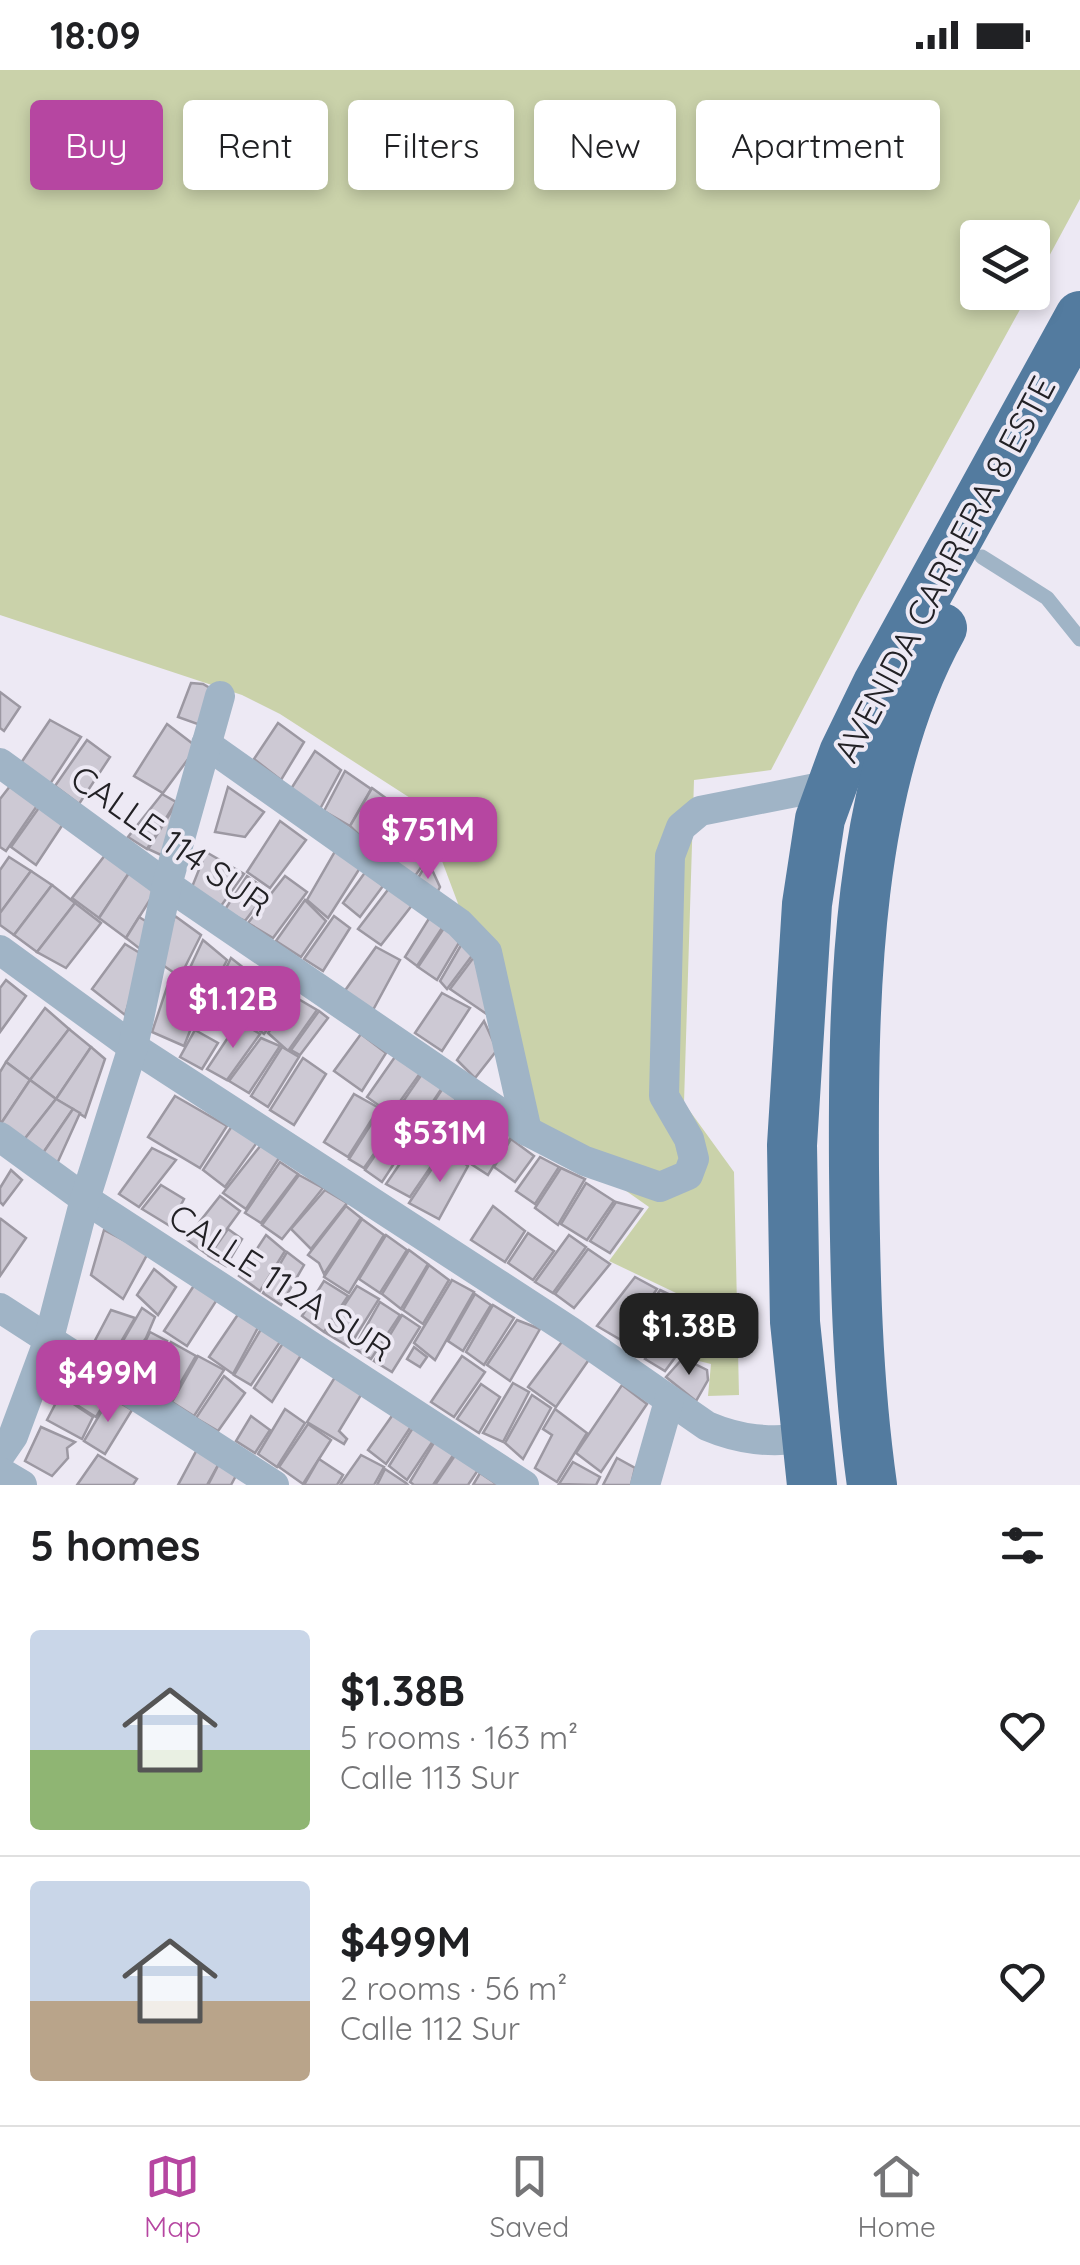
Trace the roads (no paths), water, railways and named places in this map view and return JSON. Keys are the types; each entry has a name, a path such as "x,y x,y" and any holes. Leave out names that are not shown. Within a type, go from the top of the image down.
{"highway":[{"name":"AVENIDA CARRERA 8 ESTE","path":"809,1462 795,1322 792,1145 806,904 816,836 831,785 878,682 1080,316"},
{"name":"AVENIDA CARRERA 8 ESTE","path":"872,1485 856,1341 854,1112 870,855 888,768 938,634 1080,379"}],"street":[{"path":"0,1455 13,1436 48,1342 86,1198 133,1047 167,885 220,696"},
{"path":"206,744 459,923 487,952 527,1132"},
{"name":"CALLE 114 SUR","path":"0,763 167,885 527,1132 585,1162 660,1187 688,1175 694,1159 689,1139 664,1096 670,856 680,827 700,810 831,785"},
{"path":"0,950 133,1047 570,1330 669,1401 731,1436 758,1441 809,1462"},
{"name":"CALLE 112A SUR","path":"0,1137 86,1198 524,1485"},
{"path":"0,1308 274,1485"},
{"path":"645,1485 669,1401"},
{"path":"0,1472 22,1485"}],"lane":[{"path":"982,557 1047,598 1080,639"}]}
